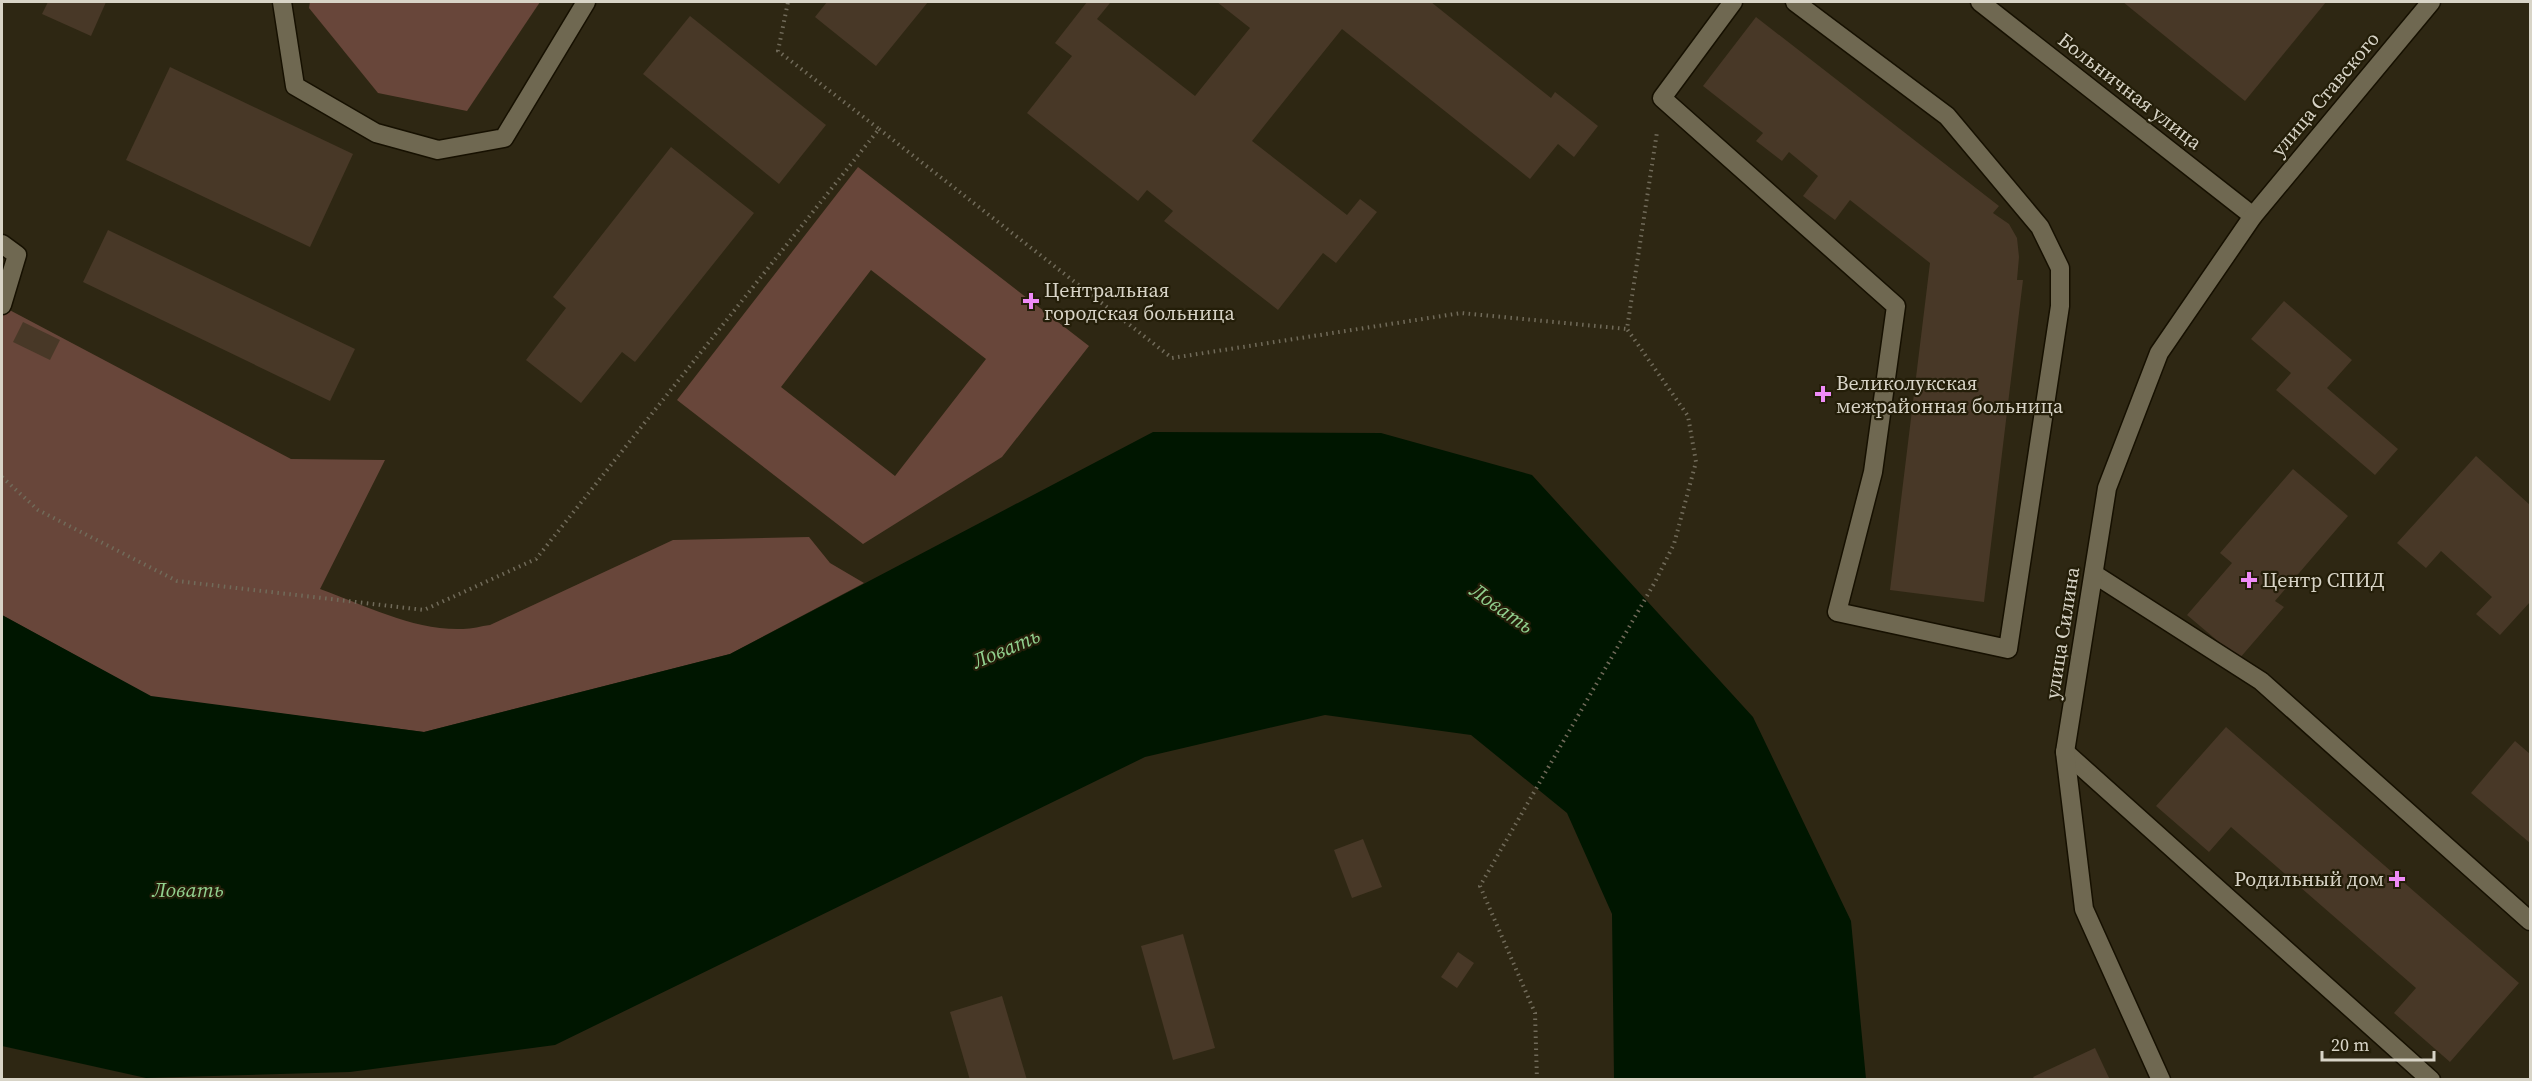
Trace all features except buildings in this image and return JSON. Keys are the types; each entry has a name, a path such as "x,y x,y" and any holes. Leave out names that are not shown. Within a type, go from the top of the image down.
{"street":[{"path":"282,2 295,86 376,133 438,150 504,138 586,2"},
{"path":"1733,2 1662,98 1896,306 1873,472 1837,612 2008,649 2060,306 2060,268 2040,227 1947,116 1795,2"},
{"name":"Больничная улица","path":"1980,2 2253,216"},
{"name":"улица Ставского","path":"2253,216 2431,2"},
{"name":"улица Силина","path":"2161,1080 2084,909 2066,752 2108,488 2159,353 2253,216"},
{"path":"2,244 17,255 2,305"},
{"path":"2094,574 2260,681 2530,921"},
{"path":"2066,752 2431,1080"}],"path":[{"path":"788,2 778,51 1172,358 1461,313 1627,329"},
{"path":"1537,1080 1535,1013 1480,886 1655,582 1674,543 1696,462 1688,416 1627,329 1662,98"},
{"path":"2,477 38,510 177,581 424,610 536,559 879,129"}],"shaded area":[{"path":"310,2 540,2 467,111 378,93 309,8"},
{"path":"858,167 1089,346 1002,457 863,544 677,400","holes":["871,270 986,359 895,476 781,387"]},
{"path":"2,306 291,459 385,460 320,589 390,616 445,629 466,629 490,625 673,540 809,537 830,563 864,583 730,654 424,732 151,697 2,615"}],"water":[{"name":"Ловать","path":"1153,432 1381,433 1532,475 1753,717 1851,921 1866,1079 1614,1079 1612,914 1567,813 1471,735 1325,715 1145,757 555,1045 350,1072 146,1078 2,1046 2,615 151,696 424,732 730,654"}],"place":[{"name":"Центральная городская больница","path":"1031,301"},
{"name":"Великолукская межрайонная больница","path":"1823,394"},
{"name":"Центр СПИД","path":"2249,580"},
{"name":"Родильный дом","path":"2397,879"}]}
